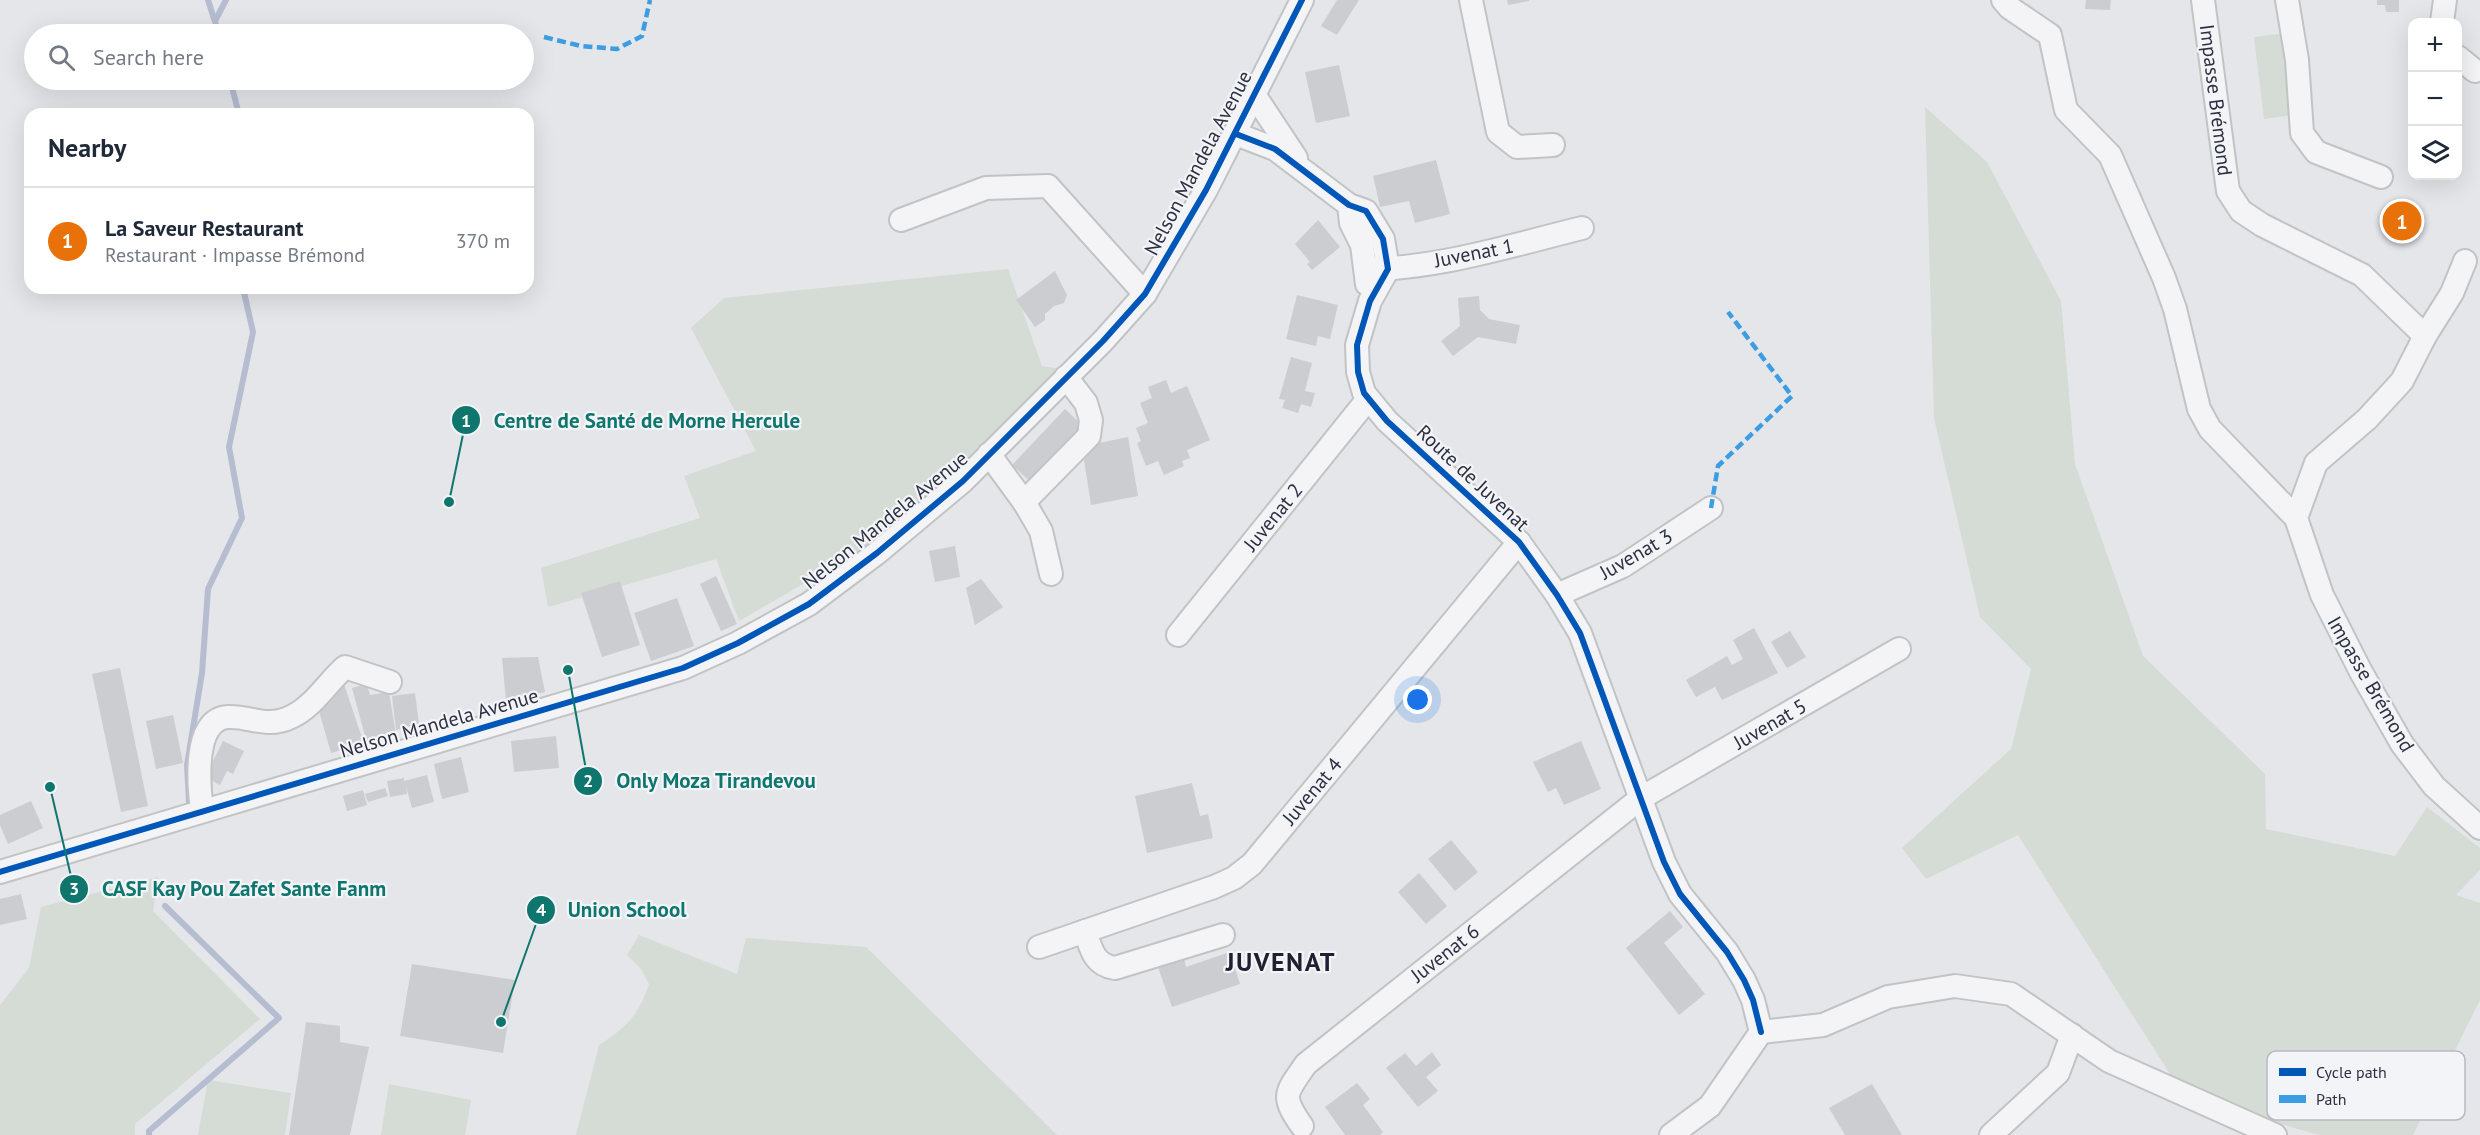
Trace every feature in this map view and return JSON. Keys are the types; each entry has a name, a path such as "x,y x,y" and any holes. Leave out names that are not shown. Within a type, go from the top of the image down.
{"street":[{"name":"Nelson Mandela Avenue","path":"0,872 683,668 729,648 818,597 963,481 1145,294 1236,134 1302,0"},
{"path":"1471,0 1498,132 1517,147 1553,145"},
{"name":"Impasse Brémond","path":"2003,0 2010,8 2050,35 2066,110 2110,154 2164,278 2175,309 2199,409 2210,429 2296,518 2322,595 2361,672 2402,744 2434,786 2480,828"},
{"name":"Impasse Brémond","path":"2203,0 2228,191 2241,211 2307,249 2362,275 2425,336"},
{"path":"2287,0 2296,60 2302,133 2307,144 2316,152 2381,177"},
{"path":"2443,18 2445,0"},
{"name":"Route de Juvenat","path":"1255,96 1302,167"},
{"name":"Route de Juvenat","path":"1236,134 1275,149 1302,167 1349,205 1351,223 1377,269 1357,345 1358,372 1368,399 1519,542 1557,595 1580,633 1664,862 1680,894 1727,952 1744,980 1754,1000 1761,1032"},
{"path":"901,220 986,188 1048,186 1145,294"},
{"name":"Juvenat 1","path":"1377,269 1490,251 1582,228"},
{"path":"2296,518 2316,463 2367,419 2402,381 2425,336 2452,293 2465,261"},
{"path":"1024,502 1089,436 1091,420 1086,403 1066,377"},
{"name":"Juvenat 2","path":"1178,635 1368,399"},
{"path":"989,454 1024,502 1041,531 1051,574"},
{"name":"Juvenat 3","path":"1557,595 1623,566 1711,508"},
{"name":"Juvenat 4","path":"1039,947 1214,887 1234,878 1251,864 1519,542"},
{"name":"Juvenat 5","path":"1641,798 1899,649"},
{"path":"202,810 198,779 201,750 208,732 220,719 229,717 266,724 292,717 306,707 345,667 390,682"},
{"name":"Juvenat 6","path":"1302,1126 1288,1106 1288,1090 1306,1064 1641,798"},
{"path":"1085,931 1092,952 1098,961 1115,968 1223,935"},
{"path":"1671,1135 1710,1106 1761,1032 1823,1025 1888,997 1955,986 2011,994 2109,1061 2274,1135"},
{"path":"1991,1135 2058,1073 2072,1035"}],"shaded area":[{"path":"2303,31 2313,112 2264,119 2254,37"},
{"path":"1925,107 1987,162 2061,301 2075,464 2143,656 2265,774 2266,829 2395,856 2427,807 2480,848 2480,870 2456,895 2480,903 2480,1000 2455,1051 2267,1051 2267,1120 2184,1096 2018,835 1926,879 1902,848 2011,749 2031,669 1980,617 1934,418"},
{"path":"1008,269 1042,366 1060,369 887,535 739,621 716,559 548,607 541,568 700,518 684,476 756,451 691,328 724,298"},
{"path":"158,877 153,911 260,1019 135,1124 135,1135 0,1135 0,1005 29,968 41,907"},
{"path":"639,935 737,974 746,938 866,947 1057,1135 576,1135 599,1045 617,1033 630,1020 641,1004 649,984 641,969 627,955"},
{"path":"208,1080 291,1093 285,1135 198,1135"},
{"path":"389,1084 471,1100 465,1135 381,1135"},
{"path":"2267,1120 2420,1120 2413,1135 2319,1135"}],"building":[{"path":"1337,0 1359,0 1337,35 1321,26"},
{"path":"1507,0 1529,0 1529,1 1508,5"},
{"path":"2086,0 2111,0 2110,10 2085,9"},
{"path":"2377,0 2399,0 2399,12 2386,12 2385,5 2377,5"},
{"path":"1339,65 1350,116 1316,123 1305,72"},
{"path":"1436,160 1450,214 1415,223 1409,201 1380,207 1373,176"},
{"path":"1318,220 1340,247 1312,270 1307,264 1310,262 1295,244"},
{"path":"1055,271 1067,295 1064,303 1054,306 1045,314 1045,320 1035,327 1016,300"},
{"path":"1297,295 1338,305 1330,339 1318,336 1316,346 1286,339"},
{"path":"1479,296 1480,310 1489,319 1520,325 1516,344 1478,337 1453,356 1441,341 1460,326 1458,298"},
{"path":"1291,357 1312,363 1305,391 1315,393 1311,407 1301,404 1298,413 1282,408 1285,400 1279,399"},
{"path":"1166,380 1171,393 1187,386 1210,440 1187,450 1190,458 1182,461 1184,466 1164,475 1158,461 1146,466 1137,443 1141,441 1136,428 1148,423 1140,403 1152,398 1148,387"},
{"path":"1065,409 1084,427 1032,483 1012,465"},
{"path":"1128,437 1138,496 1091,505 1084,460 1094,444"},
{"path":"955,546 960,577 935,582 929,551"},
{"path":"716,576 737,624 721,631 700,584"},
{"path":"981,579 1003,607 975,625 966,588"},
{"path":"620,581 640,645 602,657 581,593"},
{"path":"677,598 694,646 651,661 634,613"},
{"path":"1754,628 1778,673 1722,700 1715,687 1696,697 1686,680 1727,656 1732,665 1743,659 1733,640"},
{"path":"1790,631 1806,657 1787,668 1771,642"},
{"path":"538,657 545,692 506,701 502,658"},
{"path":"120,668 148,806 121,812 92,674"},
{"path":"343,681 364,744 331,753 317,704"},
{"path":"367,684 370,695 389,692 396,735 367,743 352,688"},
{"path":"415,693 419,724 396,730 392,696"},
{"path":"173,715 183,763 156,769 146,721"},
{"path":"556,736 559,768 514,772 511,741"},
{"path":"223,741 244,751 233,774 227,771 220,785 205,777"},
{"path":"1581,741 1601,789 1564,805 1556,788 1548,792 1533,762"},
{"path":"461,757 469,792 442,799 434,764"},
{"path":"427,775 434,802 412,808 406,786 407,794 390,797 387,781 404,778 404,781"},
{"path":"1192,783 1200,816 1208,814 1213,838 1147,853 1135,796"},
{"path":"385,788 388,796 368,802 365,794"},
{"path":"363,790 367,805 347,811 343,796"},
{"path":"31,801 43,828 8,844 0,825 0,815"},
{"path":"1451,840 1478,872 1455,891 1428,859"},
{"path":"1419,873 1447,906 1426,924 1398,892"},
{"path":"21,894 27,919 0,925 0,899"},
{"path":"1670,911 1683,927 1664,943 1705,994 1679,1015 1626,948"},
{"path":"1230,952 1240,984 1172,1007 1158,967 1184,959 1186,967"},
{"path":"412,964 515,980 503,1053 400,1036"},
{"path":"306,1022 340,1026 340,1042 369,1047 350,1135 289,1135"},
{"path":"1432,1052 1441,1065 1426,1077 1438,1091 1418,1107 1386,1068 1405,1053 1416,1066"},
{"path":"1357,1083 1370,1099 1363,1105 1383,1132 1380,1135 1345,1135 1325,1107"},
{"path":"1872,1084 1902,1135 1845,1135 1829,1108"}],"waterway":[{"path":"208,0 216,24"},
{"path":"216,19 226,0"},
{"path":"233,90 237,108"},
{"path":"189,802 187,765 202,673 208,589 242,518 229,447 253,332 244,294"},
{"path":"149,1135 149,1131 279,1018 165,906"}],"marked path":[{"path":"544,37 581,46 617,49 642,36 650,0"},
{"path":"1711,508 1718,466 1792,396 1728,312"}],"cycle path":[{"path":"0,872 683,668 738,643 809,604 877,553 963,481 1103,341 1145,294 1206,190 1302,0"},
{"path":"1236,134 1275,149 1349,205 1366,211 1383,239 1388,269 1370,301 1357,345 1358,372 1364,393 1387,421 1519,542 1557,595 1580,633 1664,862 1680,894 1727,952 1744,980 1753,1000 1761,1032"}],"place":[{"name":"La Saveur Restaurant","path":"2402,221"},
{"name":"Centre de Santé de Morne Hercule","path":"449,502"},
{"name":"Only Moza Tirandevou","path":"568,670"},
{"name":"CASF Kay Pou Zafet Sante Fanm","path":"50,787"},
{"name":"Union School","path":"501,1022"}],"district":[{"name":"JUVENAT","path":"1281,962"}]}
